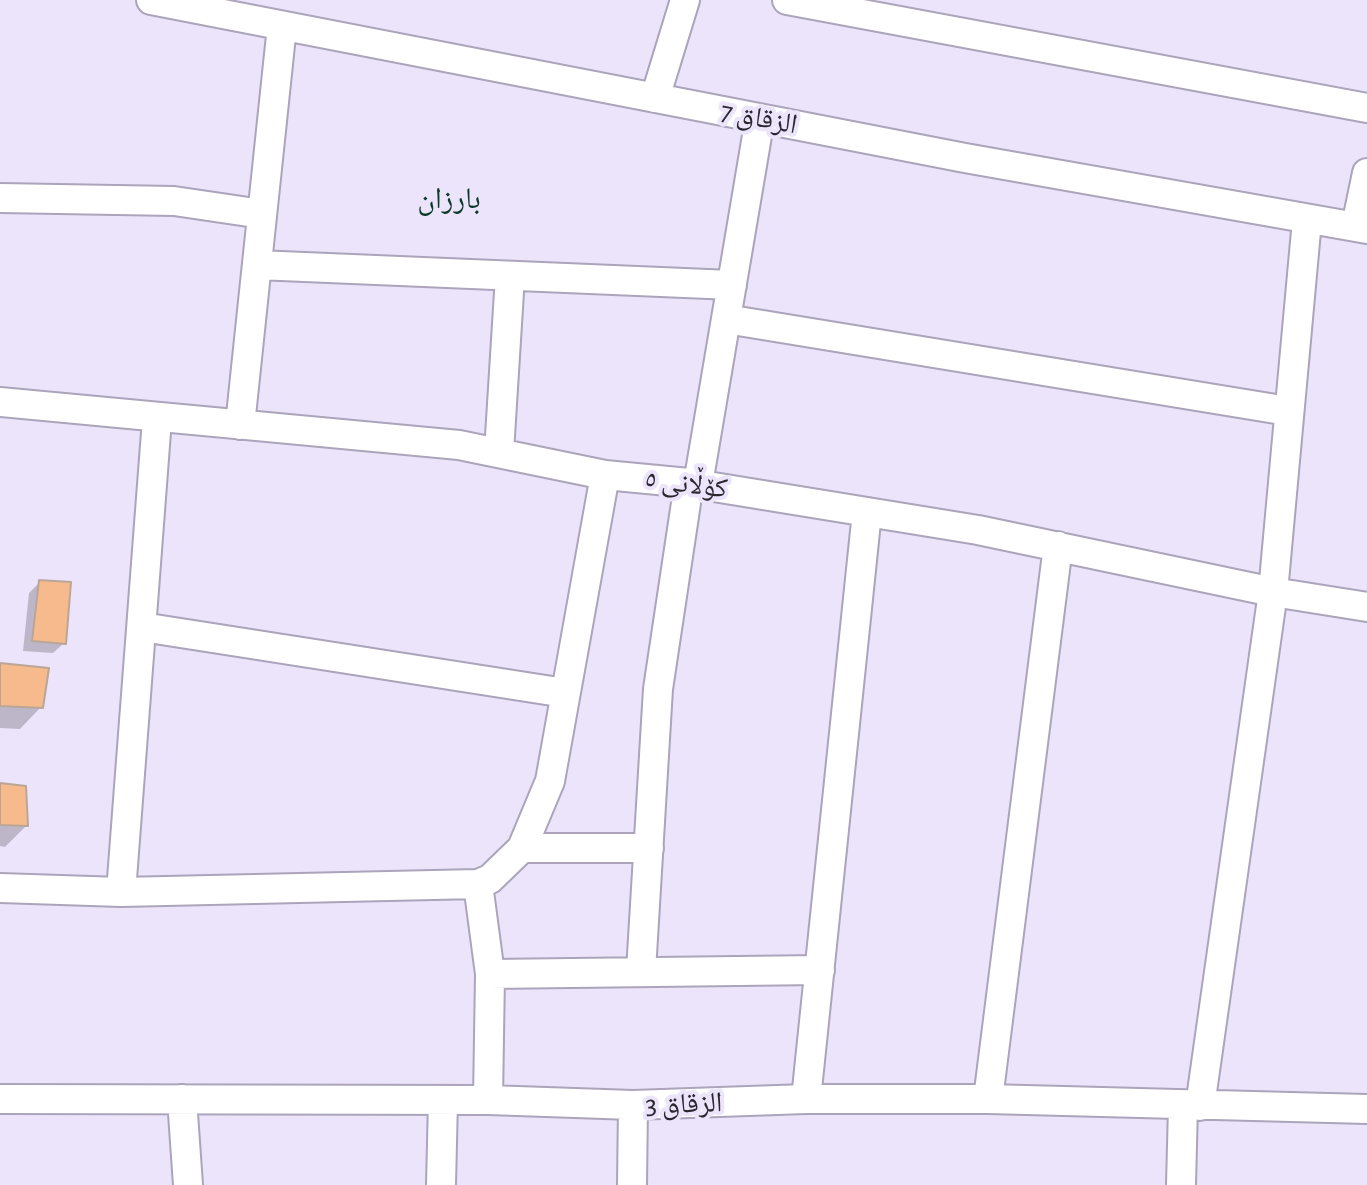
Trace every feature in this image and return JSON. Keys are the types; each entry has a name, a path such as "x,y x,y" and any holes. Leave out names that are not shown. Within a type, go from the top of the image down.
{"street":[{"name":"الزقاق 7","path":"151,0 760,118 1361,228"},
{"path":"655,98 685,0"},
{"path":"787,0 1367,108"},
{"path":"240,425 282,26"},
{"path":"641,971 658,689 760,118"},
{"path":"1361,228 1367,173"},
{"path":"0,198 174,201 262,214"},
{"path":"1181,1185 1273,592 1307,220"},
{"path":"257,265 732,285"},
{"path":"499,452 510,276"},
{"path":"726,319 1288,411"},
{"name":"کۆڵانی ٥","path":"0,402 499,452 605,475 693,484 1058,546 1273,592 1367,607"},
{"path":"121,892 157,419"},
{"path":"0,888 121,892 478,884 490,879 522,848 550,781 605,475"},
{"path":"806,1099 867,512"},
{"path":"988,1099 1058,546"},
{"path":"142,627 565,693"},
{"path":"522,848 649,848"},
{"path":"478,884 490,974 488,1100"},
{"path":"490,974 820,970"},
{"name":"الزقاق 3","path":"0,1099 488,1100 633,1105 806,1099 988,1099 1367,1109"},
{"path":"182,1099 188,1185"},
{"path":"441,1185 443,1101"},
{"path":"632,1185 633,1105"}],"building":[{"path":"39,580 71,582 66,644 32,641"},
{"path":"0,663 49,668 43,708 0,706"},
{"path":"0,783 26,786 28,826 0,825"}],"district":[{"name":"بارزان","path":"449,199"}]}
